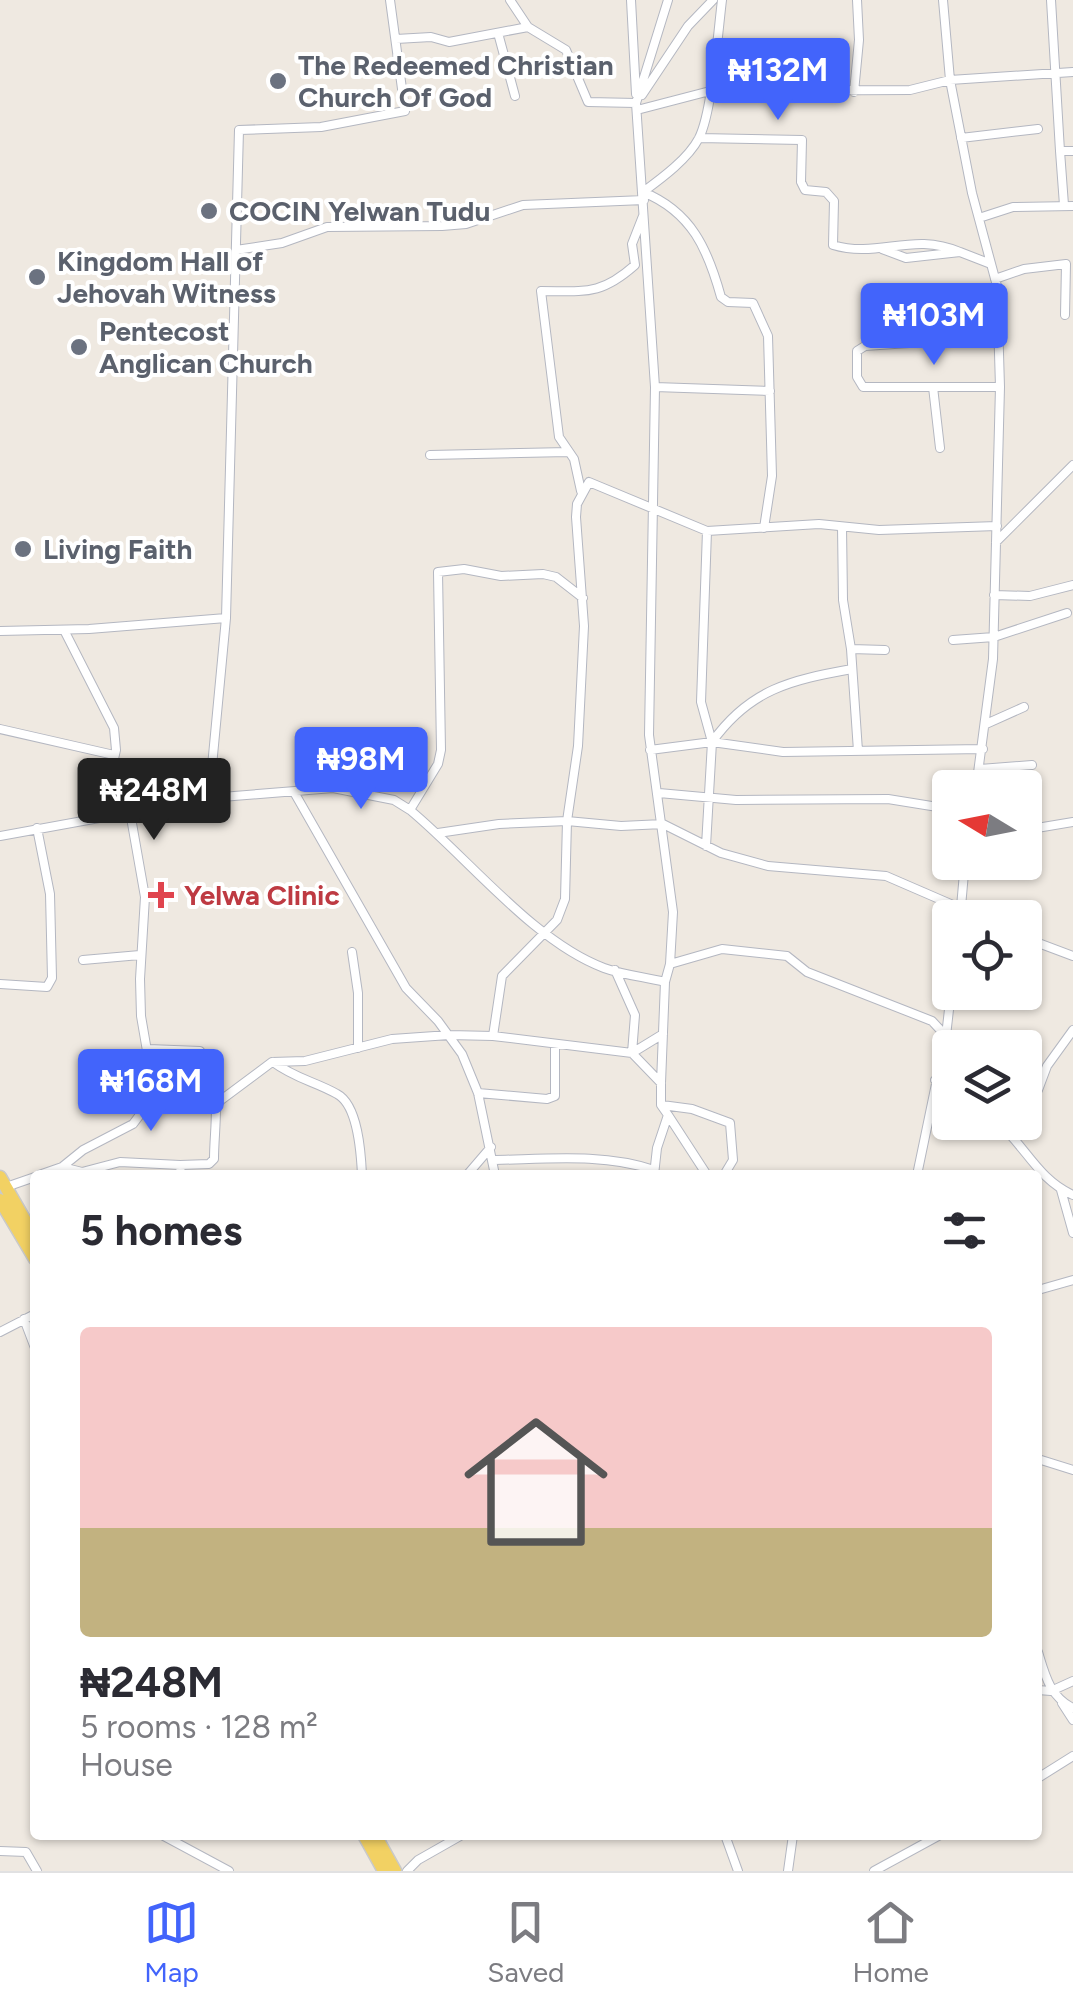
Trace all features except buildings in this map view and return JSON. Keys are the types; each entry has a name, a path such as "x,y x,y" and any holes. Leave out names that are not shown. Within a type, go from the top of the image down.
{"main road":[{"path":"2,1188 30,1230"},
{"path":"2,1188 30,1248"},
{"path":"367,1840 384,1871"},
{"path":"378,1840 395,1871"}],"street":[{"path":"209,798 226,618 239,130 321,126 406,111 390,0"},
{"path":"510,0 528,27 566,50 588,102 637,106 710,91 910,90 950,80 1073,72"},
{"path":"631,0 655,387 650,750 664,824 673,912 665,982 661,1105 704,1170"},
{"path":"637,106 668,0"},
{"path":"637,106 688,26 713,0"},
{"path":"644,196 699,138 710,91 722,0"},
{"path":"854,92 857,0"},
{"path":"979,218 1013,207 1068,205 1060,151 1051,0"},
{"path":"945,3 950,80 960,138 996,280 1000,387 994,637 980,770 1032,765"},
{"path":"396,39 430,37 449,42 528,27"},
{"path":"498,33 515,96"},
{"path":"960,138 1038,130"},
{"path":"699,138 802,140 805,190 826,192 834,201 833,245 882,249 932,242 991,264"},
{"path":"1060,151 1073,151"},
{"path":"236,250 282,243 327,227 466,224 523,205 660,198 702,239 721,297 728,302 753,304 768,336 772,476 764,528"},
{"path":"493,1036 502,976 557,920 565,898 567,821 578,746 583,598 576,517 581,494 577,467 559,437 540,291 586,291 611,286 635,265 632,244 644,212"},
{"path":"882,249 906,258 960,252"},
{"path":"996,280 1024,269 1069,264 1064,315"},
{"path":"998,337 866,346 858,351 857,377 863,386 1000,387"},
{"path":"933,386 940,448"},
{"path":"655,387 770,390"},
{"path":"430,455 568,452"},
{"path":"996,542 1073,465"},
{"path":"581,494 589,482 595,482 707,531 819,524 895,530 997,526"},
{"path":"842,527 843,600 851,649 858,750"},
{"path":"706,846 712,742 701,702 707,531"},
{"path":"410,810 434,773 442,750 438,572 464,569 502,576 543,574 556,577 583,598"},
{"path":"994,595 1030,596 1073,585"},
{"path":"953,640 994,637 1067,613"},
{"path":"0,630 64,630 226,618"},
{"path":"64,630 114,728 108,785 110,815"},
{"path":"851,649 885,650"},
{"path":"712,742 725,723 766,692 791,681 852,669"},
{"path":"986,724 1024,707"},
{"path":"0,729 114,755"},
{"path":"650,750 712,742 783,752 983,750"},
{"path":"0,836 209,798 349,790 394,800 410,810 544,933 587,960 665,982"},
{"path":"294,792 406,988 462,1054 478,1092 495,1170"},
{"path":"658,792 736,800 888,799 932,806"},
{"path":"52,1170 140,1118 148,1104 152,1080 141,1016 140,954 145,897 130,812"},
{"path":"438,833 499,824 567,821 622,826 664,824 721,854 768,866 886,876 946,900"},
{"path":"1042,827 1073,822"},
{"path":"0,984 46,988 52,978 50,894 37,828"},
{"path":"1042,944 1073,956"},
{"path":"670,964 722,949 787,956 807,972 932,1021 940,1030"},
{"path":"352,952 358,993 358,1048"},
{"path":"83,960 140,954"},
{"path":"615,970 635,1015 632,1053"},
{"path":"1042,1079 1073,1030"},
{"path":"632,1053 663,1034"},
{"path":"217,1103 272,1062 305,1061 392,1040 449,1035 493,1036 632,1053 661,1083"},
{"path":"478,1092 547,1099 555,1096 555,1046"},
{"path":"90,1170 120,1162 180,1170 212,1162 217,1103 209,1065 200,1052 148,1049"},
{"path":"272,1062 292,1076 340,1094 348,1104 361,1170"},
{"path":"919,1170 932,1097"},
{"path":"661,1105 692,1109 730,1123 733,1160 727,1170"},
{"path":"655,1170 668,1115"},
{"path":"1013,1140 1037,1170"},
{"path":"471,1170 492,1146"},
{"path":"495,1160 610,1160 634,1163 648,1170"},
{"path":"62,1166 75,1170"},
{"path":"1042,1174 1073,1194"},
{"path":"2,1188 30,1178"},
{"path":"1062,1190 1073,1233"},
{"path":"1042,1289 1073,1280"},
{"path":"0,1332 30,1316"},
{"path":"24,1319 30,1335"},
{"path":"1042,1460 1073,1470"},
{"path":"1042,1663 1052,1691 1073,1720"},
{"path":"1042,1690 1052,1691 1073,1681"},
{"path":"1062,1703 1073,1708"},
{"path":"1042,1775 1073,1756"},
{"path":"171,1840 230,1871"},
{"path":"406,1871 453,1840"},
{"path":"726,1840 738,1871"},
{"path":"788,1871 792,1840"},
{"path":"874,1871 931,1840"},
{"path":"0,1851 26,1852 37,1871"}],"place":[{"name":"The Redeemed Christian Church Of God","path":"278,81"},
{"name":"COCIN Yelwan Tudu","path":"209,211"},
{"name":"Kingdom Hall of Jehovah Witness","path":"37,277"},
{"name":"Pentecost Anglican Church","path":"79,347"},
{"name":"Living Faith","path":"23,549"},
{"name":"Yelwa Clinic","path":"161,895"}]}
